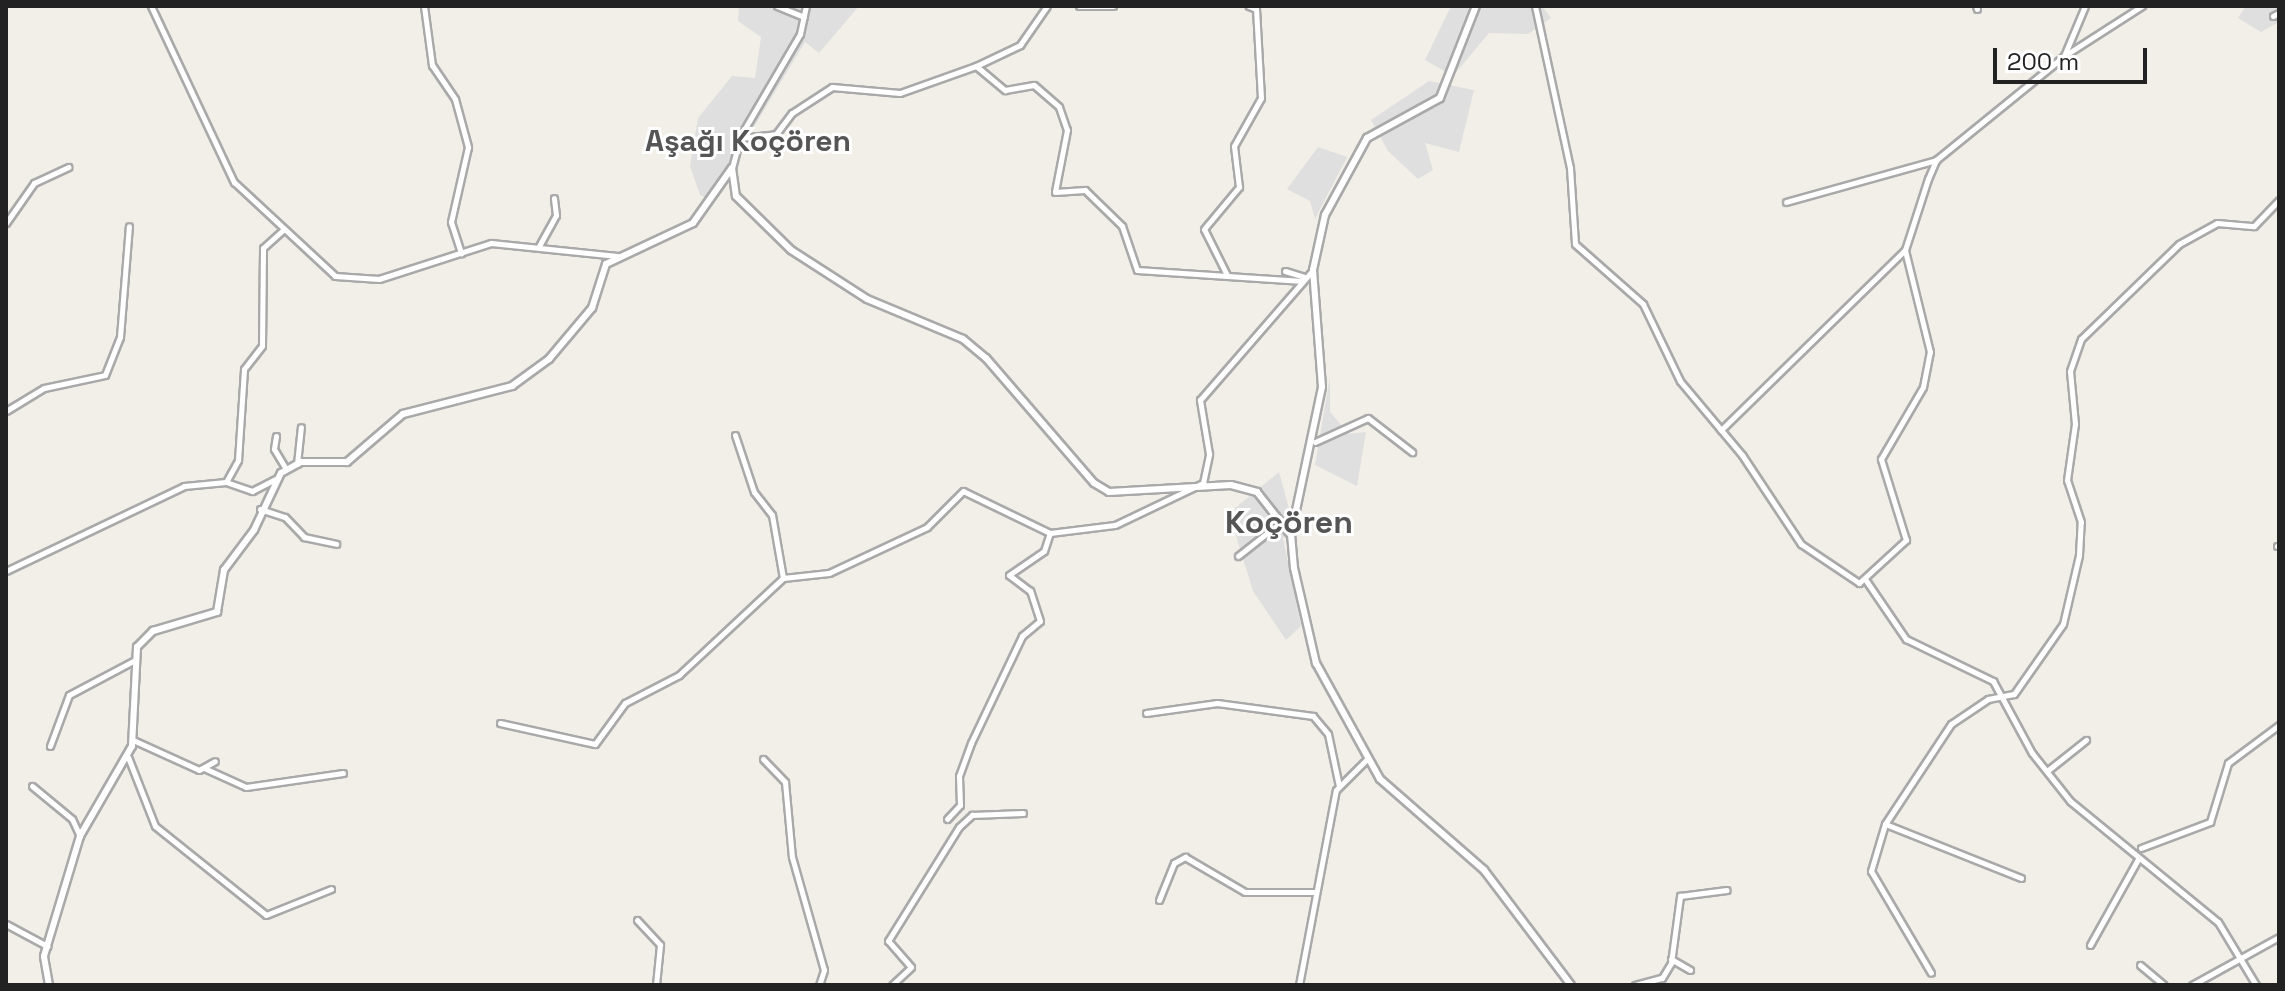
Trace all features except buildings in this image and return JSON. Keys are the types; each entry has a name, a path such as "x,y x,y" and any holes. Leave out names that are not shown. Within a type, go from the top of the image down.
{"street":[{"path":"151,6 234,182 327,270 356,282 491,243 617,256"},
{"path":"424,6 432,65 455,99 468,147 451,222 461,253"},
{"path":"777,6 804,17"},
{"path":"50,746 69,695 135,660 153,631 217,612 224,570 277,478 286,469 297,464 347,462 403,414 512,386 549,359 592,308 606,264 617,256 693,223 732,168 740,138 804,17 806,6"},
{"path":"740,138 776,134 792,113 832,87 886,95 976,66 1020,45 1047,6"},
{"path":"1079,6 1113,6"},
{"path":"1227,276 1204,229 1239,187 1237,136 1261,98 1256,9 1249,6"},
{"path":"1291,534 1315,442 1323,356 1313,270 1325,215 1367,138 1440,98 1476,6"},
{"path":"1535,6 1570,168 1575,244 1643,304 1680,381 1721,430 1801,544 1859,583 1906,540 1882,483 1881,459 1923,387 1930,352 1905,250"},
{"path":"2064,56 2085,6"},
{"path":"1786,202 1936,160 2064,56 2142,6"},
{"path":"976,66 1005,90 1034,85 1059,107 1067,130 1055,192 1085,190 1122,226 1137,270 1304,279"},
{"path":"1721,430 1905,250 1936,160"},
{"path":"6,223 34,183 68,167"},
{"path":"732,168 736,196 791,250 867,299 963,339 986,358 1094,483 1133,492 1203,483 1257,492 1291,534 1316,663 1368,758 1399,801 1517,906 1571,985"},
{"path":"539,246 556,215 554,198"},
{"path":"1931,973 1871,871 1885,824 1951,724 2000,697 2014,694 2058,637 2071,599 2081,522 2067,480 2073,353 2179,244 2217,223 2254,226 2279,200"},
{"path":"6,411 44,388 105,375 120,337 129,226"},
{"path":"226,482 238,460 244,369 262,346 263,248 284,229"},
{"path":"1203,483 1209,454 1200,400 1313,270"},
{"path":"1285,271 1304,279"},
{"path":"1315,442 1368,418 1412,452"},
{"path":"297,464 301,427"},
{"path":"735,435 754,492 772,515 783,578"},
{"path":"276,436 274,449 286,469"},
{"path":"6,571 184,486 226,482 252,491 277,478"},
{"path":"500,723 595,744 625,703 679,675 783,578 829,573 927,527 963,491 1050,533 1115,525 1203,483"},
{"path":"260,509 285,517 304,537 336,544"},
{"path":"1238,556 1282,521"},
{"path":"947,819 960,805 959,776 971,743 1022,636 1040,621 1030,591 1009,575 1044,551 1050,533"},
{"path":"1865,579 1906,639 1980,673 2000,697 2047,771 2138,859 2218,922 2256,985"},
{"path":"49,985 42,970 80,836 128,757 133,739 135,660"},
{"path":"1146,713 1217,703 1313,716 1328,734 1339,786 1299,985"},
{"path":"2141,848 2210,822 2228,763 2279,725"},
{"path":"133,739 135,747 204,768 246,787 343,773"},
{"path":"2047,771 2086,740"},
{"path":"128,757 155,826 266,915 331,889"},
{"path":"1339,786 1368,758"},
{"path":"763,759 785,782 792,857 824,970 819,985"},
{"path":"204,768 215,761"},
{"path":"32,786 72,819 80,836"},
{"path":"892,985 911,967 888,941 959,827 972,815 1023,813"},
{"path":"1885,824 2021,878"},
{"path":"1159,900 1174,863 1185,857 1245,892 1316,892"},
{"path":"2090,945 2138,859"},
{"path":"1635,985 1662,978 1671,959 1680,896 1727,890"},
{"path":"637,920 660,945 656,985"},
{"path":"6,924 47,946"},
{"path":"2192,985 2237,954 2279,937"},
{"path":"1671,959 1690,970"},
{"path":"2140,965 2164,985"},
{"path":"1647,982 1656,985"}],"shaded area":[{"path":"739,6 859,6 819,53 805,42 710,200 700,195 690,166 698,118 732,76 755,78 761,37 738,21"},
{"path":"1451,6 1542,6 1551,18 1528,34 1489,33 1453,76 1425,60"},
{"path":"2246,6 2279,6 2279,22 2261,32 2238,18"},
{"path":"1429,81 1474,90 1459,152 1425,143 1433,170 1418,179 1388,151 1371,120"},
{"path":"1318,147 1347,157 1315,219 1310,201 1287,189"},
{"path":"1330,377 1330,412 1349,434 1366,432 1357,486 1315,465"},
{"path":"1279,472 1294,527 1283,538 1301,626 1286,640 1253,591 1229,513"}],"district":[{"name":"Aşağı Koçören","path":"748,141"},
{"name":"Koçören","path":"1289,522"}]}
